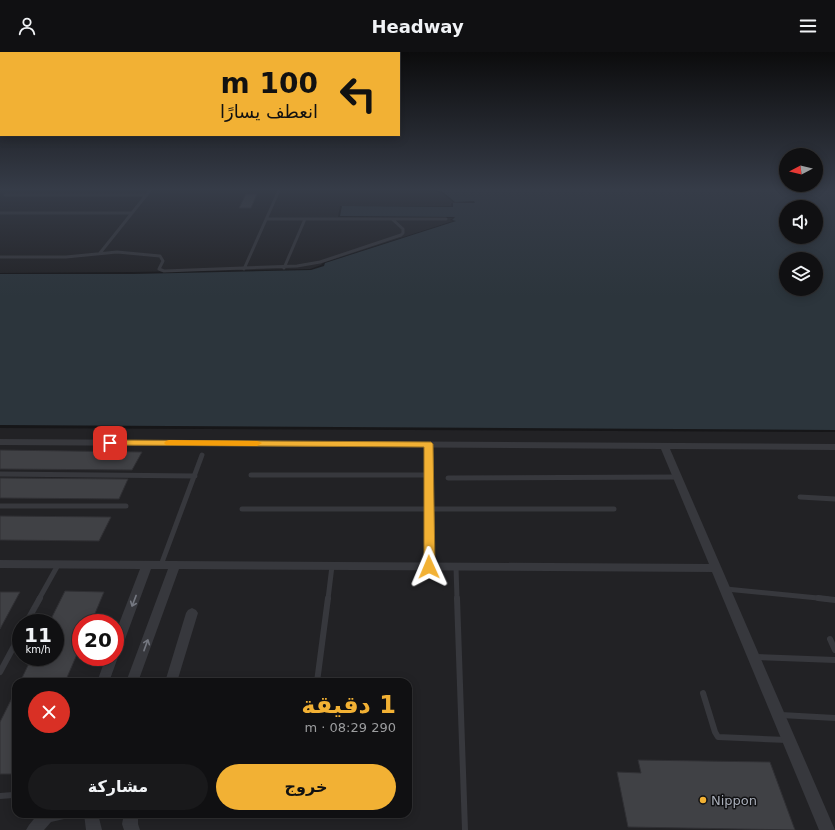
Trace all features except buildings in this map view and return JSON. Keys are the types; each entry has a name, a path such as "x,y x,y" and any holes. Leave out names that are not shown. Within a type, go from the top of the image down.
{"street":[{"path":"0,442 835,447"},
{"path":"664,446 827,830"},
{"path":"0,564 715,568"},
{"path":"124,626 147,565"},
{"path":"133,678 175,565"},
{"path":"172,678 192,613"},
{"path":"104,678 109,666"},
{"path":"34,830 48,818"},
{"path":"92,818 94,830"},
{"path":"131,818 130,824 132,830"}],"lane":[{"path":"100,253 123,224"},
{"path":"244,269 264,224"},
{"path":"284,268 303,224"},
{"path":"0,257 60,258 100,253 124,252 156,255 163,260 159,269 164,271 284,268 320,262 397,237 404,231 397,224"},
{"path":"428,444 429,567"},
{"path":"161,565 202,455"},
{"path":"0,474 194,476"},
{"path":"251,475 428,475"},
{"path":"448,478 676,477"},
{"path":"800,497 835,499"},
{"path":"0,506 126,506"},
{"path":"242,509 614,510"},
{"path":"31,614 58,564"},
{"path":"318,678 332,566"},
{"path":"456,567 465,830"},
{"path":"725,589 835,600"},
{"path":"830,639 835,650"},
{"path":"0,672 12,650"},
{"path":"753,657 835,660"},
{"path":"703,693 715,732 718,737 789,740"},
{"path":"778,715 835,718"},
{"path":"0,796 12,795"}],"shaded area":[{"path":"0,224 443,224 323,263 310,269 0,273"},
{"path":"446,224 779,224 779,244 823,244 823,224 835,224 835,430 0,425 0,274 133,274 311,270 324,266 325,263"},
{"path":"0,428 835,432 835,830 0,830"}],"slow traffic":[{"path":"169,443 257,443"}],"place":[{"name":"Nippon","path":"703,800"}],"route":[{"path":"110,443 428,444 429,567"}]}
